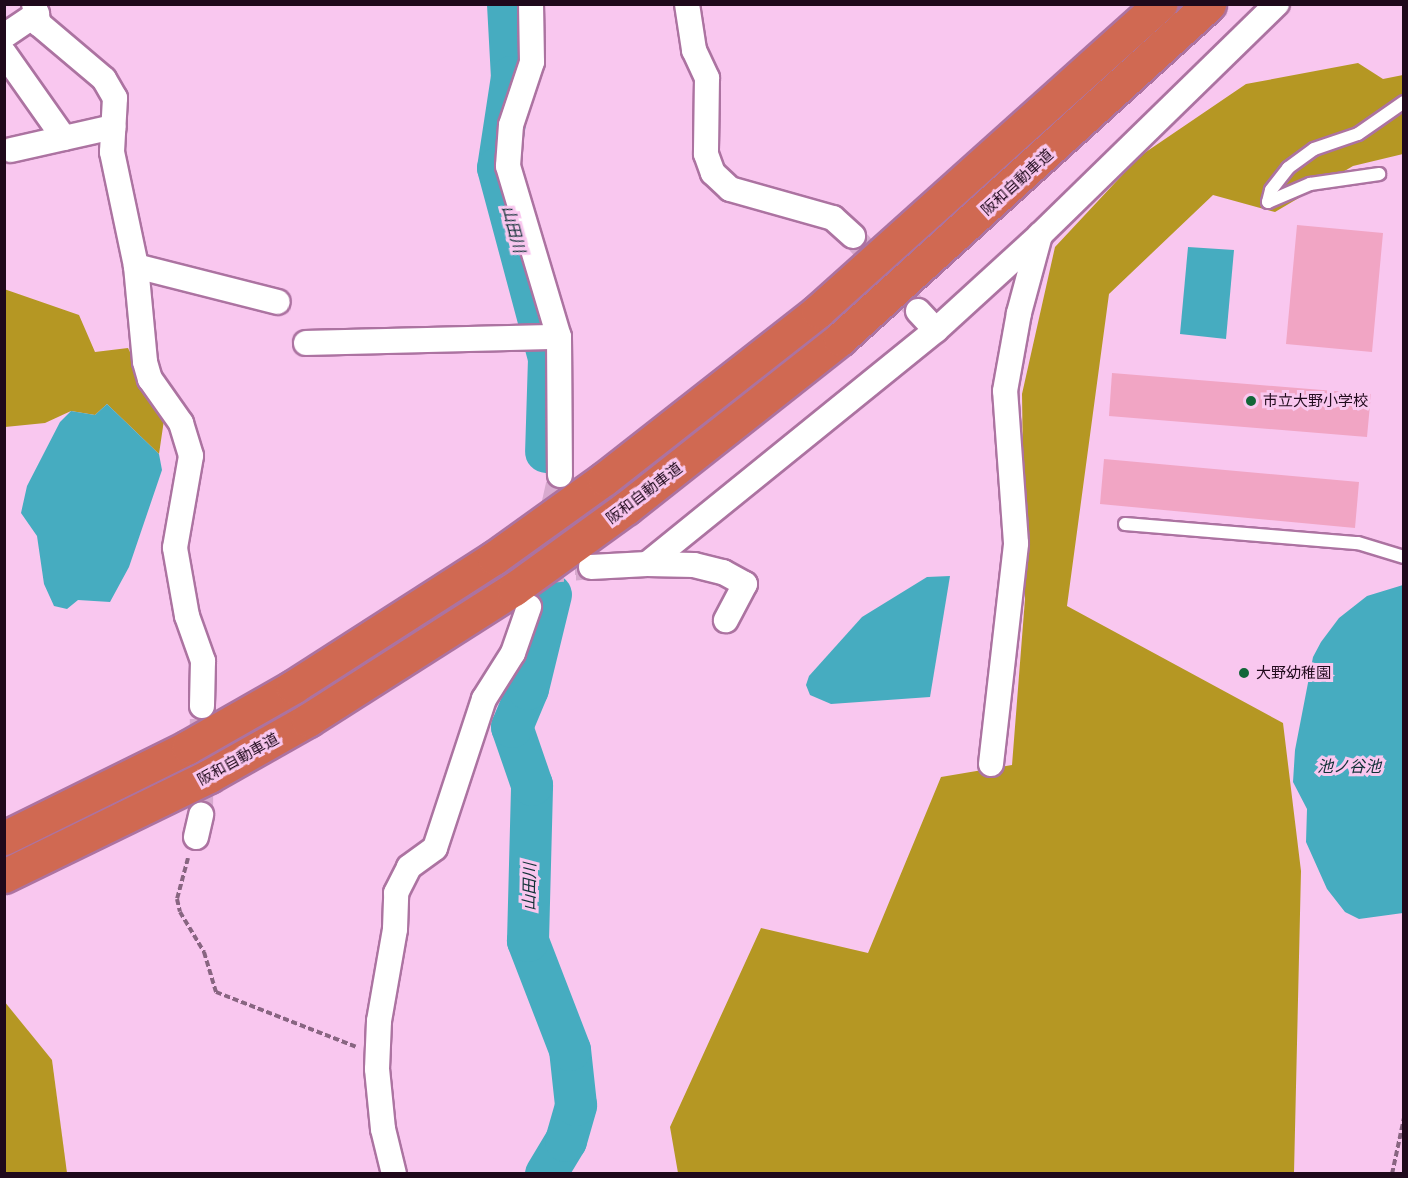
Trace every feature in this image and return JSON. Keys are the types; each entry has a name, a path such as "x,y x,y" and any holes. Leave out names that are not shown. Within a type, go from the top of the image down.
{"highway":[{"path":"4,838 188,747 293,687 494,558 604,479 818,311 1160,4"},
{"name":"阪和自動車道","path":"4,876 209,776 308,720 514,589 608,521 840,339 1209,4"}],"street":[{"path":"531,4 532,62 511,125 508,166 559,337 560,475"},
{"path":"687,4 694,50 706,78 706,154 713,173 730,189 834,218 853,236"},
{"path":"646,564 936,330 1040,236 1277,4"},
{"path":"4,36 35,9 47,32 104,79 115,98 113,127 118,195 136,266 145,362 150,379 181,423 191,456 175,548 187,616 203,661 202,706"},
{"path":"4,53 64,138"},
{"path":"11,150 113,127"},
{"path":"991,764 1016,543 1005,391 1019,313 1040,236"},
{"path":"136,266 278,302"},
{"path":"918,310 936,330"},
{"path":"306,343 559,337"},
{"path":"591,567 646,564 708,567 745,584 726,620"},
{"path":"394,1173 383,1129 378,1055 379,1022 400,879 409,867 435,848 484,699 513,653 529,607"}],"lane":[{"path":"1379,174 1310,184 1268,202 1270,190 1288,168 1314,149 1358,134 1404,102"},
{"path":"1125,524 1358,543 1404,557"}],"path":[{"path":"199,826 177,899 180,912 204,952 216,992 378,1055"},
{"path":"1392,1173 1404,1118"}],"shaded area":[{"path":"1358,63 1383,79 1403,75 1403,154 1353,166 1275,212 1213,195 1109,294 1067,606 1283,723 1301,871 1294,1173 678,1173 670,1127 761,928 868,953 941,777 1012,765 1025,599 1022,394 1055,247 1140,156 1246,84"},
{"path":"4,289 79,315 95,352 128,348 164,420 159,454 107,404 95,415 71,411 45,423 5,427"},
{"path":"4,1001 52,1060 67,1173 5,1173"}],"water":[{"path":"1188,247 1234,250 1226,339 1180,334"},
{"path":"107,404 159,454 162,470 129,567 110,602 78,600 67,609 54,606 44,584 37,536 21,513 27,486 60,422 71,411 95,415"},
{"path":"950,576 930,697 831,704 810,695 806,685 809,676 862,617 927,577"},
{"name":"池ノ谷池","path":"1403,585 1403,913 1359,919 1345,912 1327,889 1306,842 1307,809 1293,782 1295,750 1313,657 1321,642 1339,618 1367,596"}],"building":[{"path":"1297,225 1383,233 1372,352 1286,344"},
{"path":"1112,373 1371,394 1367,437 1109,416"},
{"path":"1104,459 1359,482 1355,528 1100,504"}],"waterway":[{"name":"山田川","path":"508,4 512,77 498,168 549,359 546,452"},
{"name":"山田川","path":"546,1174 566,1141 576,1105 570,1050 528,941 532,785 512,727 528,689 551,595"}],"tunnel":[{"path":"853,236 918,311"},
{"path":"537,578 560,475"},
{"path":"539,572 591,567"},
{"path":"201,815 202,706"}],"place":[{"name":"市立大野小学校","path":"1251,401"},
{"name":"大野幼稚園","path":"1244,673"}]}
